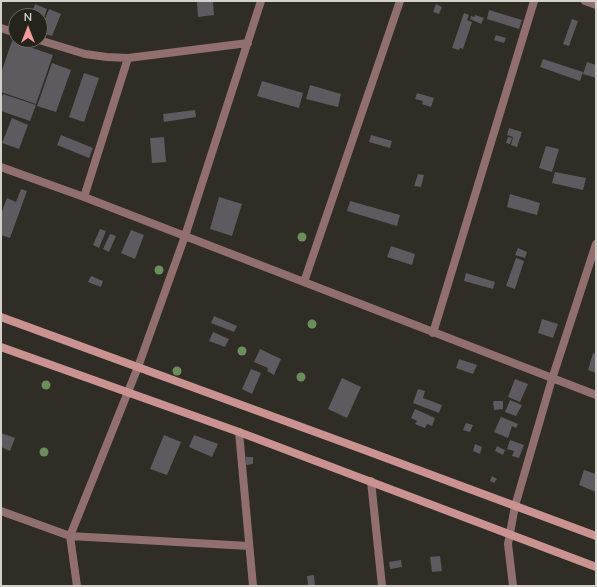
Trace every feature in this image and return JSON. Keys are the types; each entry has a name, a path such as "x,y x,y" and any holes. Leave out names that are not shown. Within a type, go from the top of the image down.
{"main road":[{"path":"1,317 596,536"},
{"path":"1,347 239,432 596,566"}],"street":[{"path":"77,586 70,536 128,393 186,236 261,1"},
{"path":"304,282 400,1"},
{"path":"433,333 534,1"},
{"path":"584,1 596,5"},
{"path":"48,43 85,54 107,58 128,58 248,43"},
{"path":"84,197 128,58"},
{"path":"1,167 186,236 596,395"},
{"path":"513,586 509,554 510,533 516,506 552,379 596,244"},
{"path":"239,432 253,586"},
{"path":"371,482 382,586"},
{"path":"1,511 70,536 249,546"}],"building":[{"path":"213,1 214,15 198,17 197,2"},
{"path":"35,4 45,8 34,8"},
{"path":"436,4 442,7 439,14 433,12"},
{"path":"49,9 61,14 52,36 48,35"},
{"path":"489,10 522,20 519,29 487,19"},
{"path":"464,13 469,15 467,20 472,22 463,49 460,48 459,50 452,48"},
{"path":"475,15 484,18 481,24 470,19 471,16 474,17"},
{"path":"572,19 578,21 569,46 563,44"},
{"path":"496,35 506,38 504,43 494,40"},
{"path":"10,48 32,48 53,55 36,104 1,92 1,73"},
{"path":"543,59 583,72 580,81 540,67"},
{"path":"587,62 596,65 596,78 583,74"},
{"path":"52,63 71,70 56,112 37,106"},
{"path":"84,73 99,78 84,122 69,117"},
{"path":"262,81 303,93 299,108 257,96"},
{"path":"310,85 341,94 338,107 306,99"},
{"path":"417,93 434,98 431,107 422,104 423,101 415,99"},
{"path":"3,94 36,105 30,121 1,111 1,99"},
{"path":"195,110 196,117 164,122 163,114"},
{"path":"12,118 28,125 19,149 2,143"},
{"path":"509,128 522,132 517,147 511,145 513,137 507,135"},
{"path":"61,135 93,148 89,158 57,145"},
{"path":"371,135 392,141 390,148 369,142"},
{"path":"164,137 166,162 152,163 150,138"},
{"path":"508,137 512,138 510,144 506,143"},
{"path":"546,146 559,149 552,172 539,168"},
{"path":"555,172 586,178 583,190 552,183"},
{"path":"418,174 424,175 421,187 414,186"},
{"path":"21,189 27,191 10,238 1,235 1,214 7,198 16,202"},
{"path":"510,194 540,203 537,215 507,207"},
{"path":"219,197 242,204 232,236 210,229"},
{"path":"350,201 400,215 397,226 347,211"},
{"path":"100,229 106,231 99,248 93,245"},
{"path":"131,230 144,235 135,259 121,253"},
{"path":"110,234 116,236 109,252 103,249"},
{"path":"391,246 415,254 412,265 387,257"},
{"path":"518,248 527,252 525,258 515,255"},
{"path":"516,258 524,261 515,289 506,286"},
{"path":"466,273 495,282 493,289 464,281"},
{"path":"91,276 103,281 101,287 88,282"},
{"path":"214,316 237,326 234,332 211,323"},
{"path":"542,319 558,324 553,338 538,333"},
{"path":"213,332 229,339 225,347 209,341"},
{"path":"260,349 281,359 274,375 267,371 268,368 254,362"},
{"path":"593,353 596,354 596,373 588,370"},
{"path":"459,359 477,365 473,374 456,368"},
{"path":"251,369 261,373 252,394 242,389"},
{"path":"342,378 361,387 347,418 328,409"},
{"path":"515,379 528,384 520,402 508,397"},
{"path":"418,389 425,391 423,398 442,405 439,413 413,403"},
{"path":"510,400 522,405 516,416 505,412"},
{"path":"493,401 503,401 503,409 494,410"},
{"path":"415,409 435,418 432,426 427,424 425,428 415,424 417,421 411,418"},
{"path":"501,417 518,424 516,428 512,426 508,438 494,432"},
{"path":"466,423 473,425 470,432 463,430"},
{"path":"1,433 15,438 10,451 1,447"},
{"path":"164,435 181,442 167,475 150,469"},
{"path":"194,435 218,444 212,457 189,447"},
{"path":"510,440 524,445 519,458 512,456 514,451 507,449"},
{"path":"475,444 482,447 480,454 473,451"},
{"path":"497,446 505,450 503,455 495,451"},
{"path":"246,457 253,457 253,464 246,465"},
{"path":"584,470 596,474 596,492 579,485"},
{"path":"492,476 497,479 494,483 490,481"},
{"path":"440,556 442,571 432,572 430,557"},
{"path":"401,560 402,567 390,569 389,562"},
{"path":"314,575 315,586 308,586 307,576"}]}
